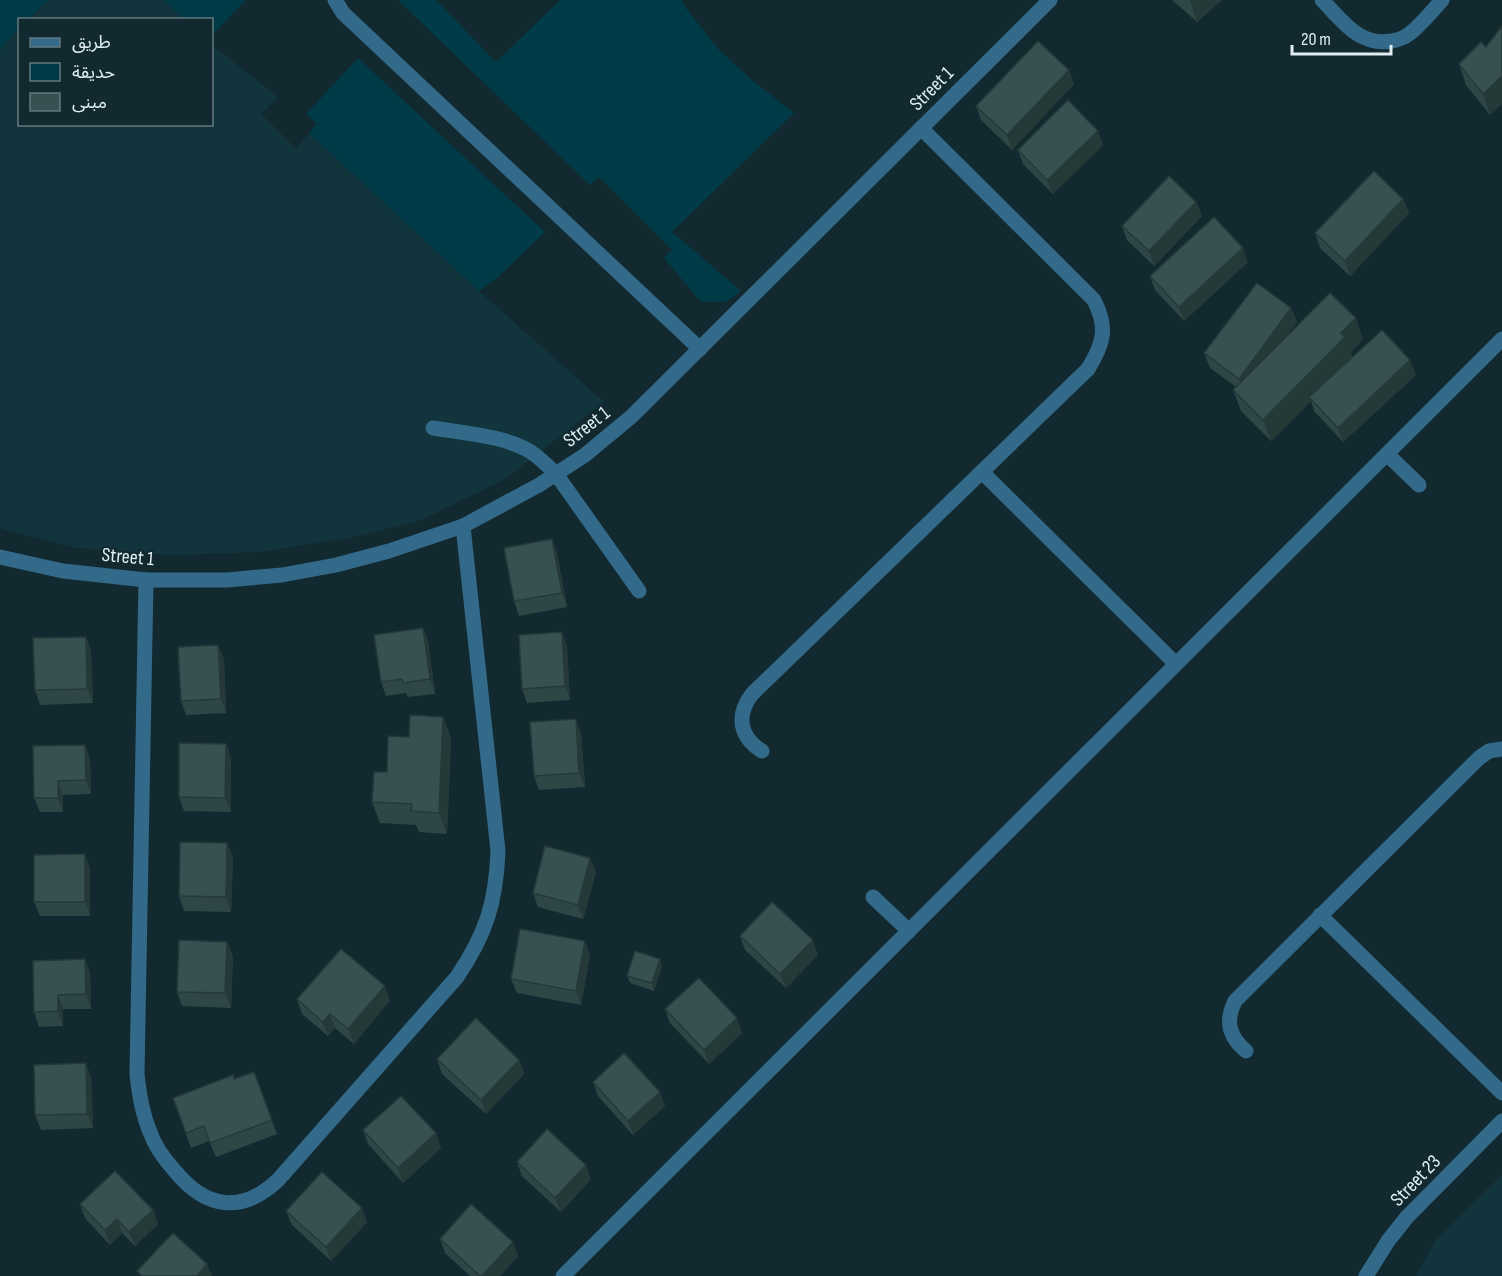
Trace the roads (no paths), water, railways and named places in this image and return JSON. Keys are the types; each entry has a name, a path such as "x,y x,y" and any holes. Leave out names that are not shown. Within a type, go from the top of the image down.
{"street":[{"path":"335,0 343,13 700,349"},
{"name":"Street 1","path":"0,557 63,572 146,580 227,580 282,575 336,565 463,526 556,474 585,455 632,416 1050,0"},
{"path":"1322,0 1357,35 1369,41 1383,43 1396,41 1409,35 1442,0"},
{"path":"762,751 753,746 743,729 742,719 746,701 1088,369 1097,356 1102,340 1102,316 1094,300 921,128"},
{"path":"563,1276 1502,339"},
{"path":"433,428 501,440 529,451 544,461 556,474 639,591"},
{"path":"1387,454 1419,485"},
{"path":"982,472 1176,664"},
{"path":"146,580 137,1050 139,1095 151,1135 164,1159 182,1180 194,1191 207,1198 222,1202 238,1202 267,1191 278,1180 457,977 483,932 492,906 497,879 498,851 463,526"},
{"path":"1246,1051 1233,1037 1230,1028 1229,1018 1235,1001 1479,758 1489,751 1502,749"},
{"path":"873,897 909,931"},
{"path":"1320,915 1502,1093"},
{"name":"Street 23","path":"1366,1276 1388,1241 1407,1217 1502,1121"}]}
